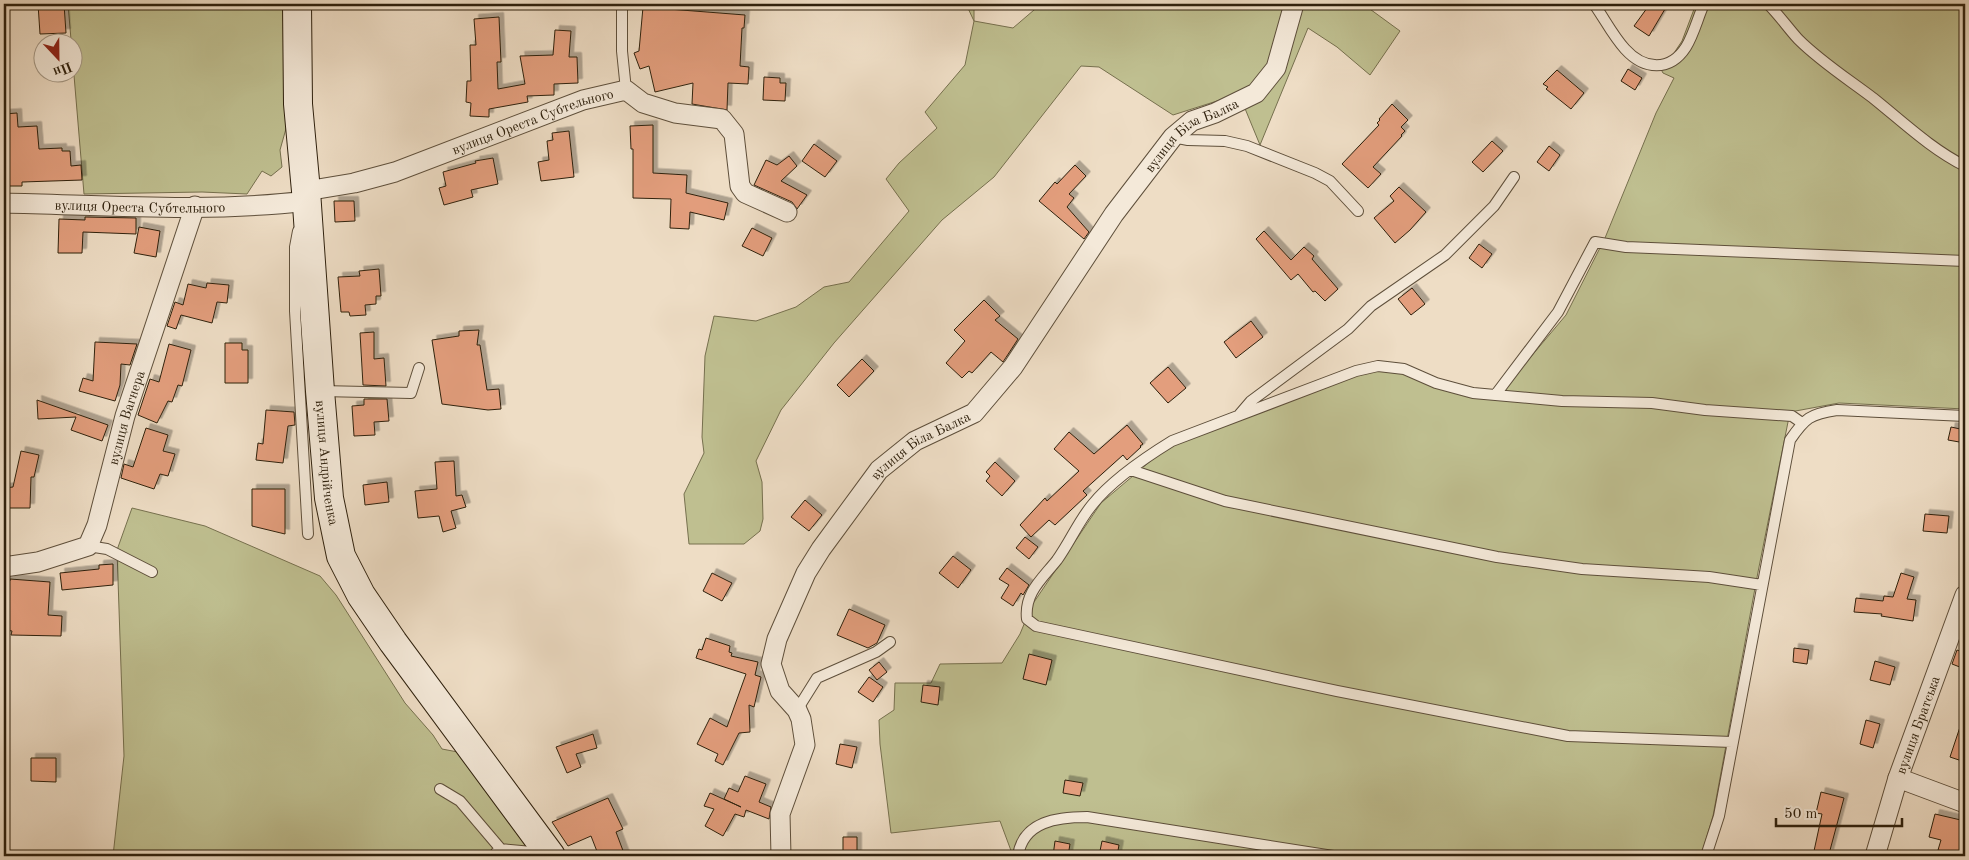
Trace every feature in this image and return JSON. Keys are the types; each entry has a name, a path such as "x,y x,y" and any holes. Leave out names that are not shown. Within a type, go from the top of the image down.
{"street":[{"name":"вулиця Андрійченка","path":"297,4 298,104 320,391 329,498 341,556 361,595 393,642 551,856"},
{"name":"вулиця Біла Балка","path":"780,856 780,814 806,745 804,727 798,710 780,691 771,664 777,638 806,573 879,470 915,441 974,413 1013,368 1114,214 1173,137 1192,121 1215,113 1256,92 1276,68 1294,4"},
{"name":"вулиця Ореста Субтельного","path":"4,203 195,206 307,202 354,183 395,172 582,100 626,90 643,103 675,113 722,119 734,134 740,186 745,193 787,212"},
{"name":"вулиця Вагнера","path":"88,546 97,525 125,416 195,206"},
{"path":"4,567 38,562 88,546"},
{"name":"вулиця Братська","path":"1875,856 1898,778 1965,595"},
{"path":"1898,778 1965,803"},
{"path":"502,855 526,856"}],"lane":[{"path":"622,4 622,51 626,90"},
{"path":"1594,4 1625,49 1642,62 1658,67 1668,64 1685,48 1704,4"},
{"path":"1768,4 1798,39 1834,71 1872,98 1910,130 1950,159 1965,166"},
{"path":"1173,137 1188,140 1225,141 1247,146 1315,173 1330,182 1358,211"},
{"path":"1239,416 1251,401 1348,328 1371,306 1445,255 1494,206 1514,177"},
{"path":"307,202 295,247 295,311 308,534"},
{"path":"1496,394 1558,312 1595,242 1626,247 1965,261"},
{"path":"1732,742 1568,736 1337,691 1036,626 1027,619 1026,609 1029,596 1058,558 1093,504 1131,470 1172,441 1356,371 1378,366 1404,370 1436,383 1473,393 1562,401 1652,403 1705,410 1792,416 1802,423"},
{"path":"320,391 411,394 419,368"},
{"path":"1706,856 1719,816 1790,440 1802,423 1817,412 1837,410 1965,416"},
{"path":"1131,470 1225,501 1496,557 1582,568 1709,577 1762,585"},
{"path":"88,546 107,549 152,572"},
{"path":"798,710 817,678 876,652 890,642"},
{"path":"440,789 460,801 502,855"},
{"path":"1018,856 1022,841 1033,830 1049,820 1087,817 1333,856"}],"green space":[{"path":"68,4 288,4 287,125 280,150 282,167 271,176 262,171 247,194 202,192 84,194 75,82 82,82 82,32 70,32"},
{"path":"966,4 974,4 974,21"},
{"path":"1041,4 1363,4 1400,31 1370,75 1337,47 1308,28 1260,145 1239,94 1173,115 1099,67 1081,66 994,177 942,220 834,343 781,410 756,461 762,482 763,519 760,531 744,544 689,544 684,494 704,453 702,437 705,356 714,316 756,321 796,307 824,287 849,282 909,211 886,179 899,163 937,128 925,112 965,65 974,21 1013,28"},
{"path":"1696,4 1965,4 1965,409 1839,403 1790,412 1713,816 1701,856 1013,856 1000,821 891,833 880,744 879,720 894,710 895,683 931,683 940,664 1002,663 1020,634 1032,605 1101,503 1160,453 1174,444 1357,375 1380,369 1405,372 1497,397 1566,315 1605,238 1656,113 1674,78 1663,73 1657,62 1672,56 1682,41"},
{"path":"132,508 205,526 320,576 336,595 405,703 433,735 442,749 463,753 542,856 113,856 124,756 117,550"}],"building":[{"path":"38,4 64,4 66,32 40,32"},
{"path":"1650,4 1668,4 1649,36 1634,26"},
{"path":"643,7 745,15 744,28 742,28 740,66 749,67 748,84 728,83 727,110 692,104 693,83 655,92 649,66 640,69 634,53 639,51"},
{"path":"499,17 501,62 497,62 498,89 525,84 520,56 553,55 555,30 571,31 569,57 577,57 578,83 554,84 554,95 527,96 528,102 489,109 489,117 470,116 471,103 466,102 467,81 471,81 470,45 476,45 474,19"},
{"path":"1628,69 1642,78 1635,90 1621,81"},
{"path":"1557,70 1584,93 1571,109 1546,89 1548,87 1543,84"},
{"path":"764,77 780,78 780,83 786,83 785,101 763,100"},
{"path":"1392,104 1408,120 1401,127 1405,131 1373,167 1381,174 1368,188 1342,164 1379,125 1377,123 1379,119"},
{"path":"17,113 18,127 37,126 39,149 62,148 62,151 70,151 71,166 81,165 82,180 22,182 22,186 9,186 4,162 7,161 4,114"},
{"path":"653,125 653,173 687,175 686,193 728,203 724,220 690,212 689,229 670,228 671,199 633,198 633,149 631,149 630,126"},
{"path":"569,131 574,177 541,181 538,162 549,160 547,141 553,140 552,133"},
{"path":"1492,141 1503,151 1483,172 1472,162"},
{"path":"814,144 837,161 825,177 802,161"},
{"path":"1549,146 1560,155 1549,171 1537,162"},
{"path":"789,156 797,166 781,181 807,195 797,209 792,202 754,185 766,160 777,165"},
{"path":"493,158 498,184 471,190 473,197 444,205 439,188 446,186 443,172 476,163 475,161"},
{"path":"1075,165 1086,176 1069,194 1074,198 1067,207 1089,232 1084,239 1039,201 1055,182 1057,184"},
{"path":"1399,187 1426,212 1395,243 1374,218 1394,201 1390,196"},
{"path":"334,201 354,201 355,221 335,222"},
{"path":"85,217 136,218 136,234 83,232 82,253 58,253 59,219 85,220"},
{"path":"139,227 160,231 156,257 134,253"},
{"path":"752,228 772,238 763,256 742,246"},
{"path":"1264,231 1291,260 1304,247 1314,256 1312,259 1338,289 1325,301 1315,291 1313,292 1298,274 1291,280 1256,239"},
{"path":"1479,244 1492,254 1482,268 1469,258"},
{"path":"379,269 381,296 376,296 376,304 365,305 366,315 350,316 349,312 341,312 338,277 360,276 359,271"},
{"path":"207,283 229,285 227,303 217,302 212,323 181,315 176,329 167,326 175,302 183,305 188,284 206,288"},
{"path":"1412,288 1425,304 1411,315 1398,299"},
{"path":"984,300 1000,316 995,320 1018,339 1003,362 991,352 972,373 969,371 962,378 946,363 965,341 954,330"},
{"path":"1251,321 1263,337 1236,358 1224,342"},
{"path":"479,330 477,345 480,345 487,390 499,389 501,409 488,410 442,404 432,340 459,336 459,331"},
{"path":"374,332 374,359 384,358 386,386 363,385 360,333"},
{"path":"95,342 137,344 130,365 121,364 120,385 115,401 79,391 83,378 93,381"},
{"path":"225,343 242,343 242,350 248,350 248,383 225,383"},
{"path":"169,344 191,350 182,386 178,385 172,402 168,401 157,423 138,415 150,379 159,382"},
{"path":"862,359 874,371 849,397 837,385"},
{"path":"1168,367 1186,388 1168,403 1150,383"},
{"path":"364,399 387,399 389,421 374,422 375,435 354,436 352,406 364,405"},
{"path":"37,400 108,425 102,441 71,430 76,417 38,419"},
{"path":"266,410 294,412 295,425 288,426 283,463 256,460 258,443 263,444"},
{"path":"1127,425 1143,444 1141,447 1127,460 1123,455 1083,491 1087,495 1055,525 1049,520 1031,537 1020,525 1045,498 1047,501 1079,471 1054,449 1069,432 1094,454"},
{"path":"1951,427 1965,430 1965,443 1948,440"},
{"path":"146,428 168,435 163,451 175,454 168,476 160,474 154,489 121,478 124,464 133,467"},
{"path":"21,451 39,455 34,477 31,477 30,508 4,508 4,488 13,487"},
{"path":"454,461 456,496 462,495 466,507 451,511 456,528 443,532 439,516 418,518 415,491 437,489 435,462"},
{"path":"995,462 1015,481 1002,496 986,481 990,476 986,472"},
{"path":"387,482 389,502 365,505 363,485"},
{"path":"252,489 285,489 285,534 252,526"},
{"path":"805,500 822,515 809,531 791,517"},
{"path":"1925,514 1949,516 1947,533 1923,531"},
{"path":"1025,537 1038,547 1029,559 1016,548"},
{"path":"953,556 971,570 958,588 939,573"},
{"path":"113,564 113,585 62,590 60,573 99,569 99,565"},
{"path":"1007,568 1029,585 1023,595 1021,593 1013,606 1001,598 1009,585 999,579"},
{"path":"712,573 732,583 722,601 703,591"},
{"path":"1901,573 1914,577 1907,599 1916,600 1913,621 1881,616 1882,614 1854,612 1856,598 1883,601 1884,596 1893,597"},
{"path":"10,579 50,582 48,615 62,616 61,636 11,635 12,631 4,630 4,581 10,581"},
{"path":"849,609 885,625 877,643 868,648 837,635"},
{"path":"706,638 730,646 729,652 732,653 731,656 758,662 755,675 761,677 754,707 749,705 750,732 739,733 723,765 715,761 718,754 697,744 710,718 727,727 746,674 696,658 699,649 702,650"},
{"path":"1794,648 1809,650 1807,664 1793,662"},
{"path":"1957,650 1965,653 1965,669 1952,664"},
{"path":"1029,654 1052,660 1046,685 1023,679"},
{"path":"1875,661 1895,667 1890,685 1870,680"},
{"path":"879,662 887,672 877,680 869,670"},
{"path":"869,677 883,687 873,702 858,692"},
{"path":"923,685 940,687 938,705 921,702"},
{"path":"1963,718 1965,719 1965,762 1950,757"},
{"path":"1866,720 1880,724 1873,748 1860,744"},
{"path":"593,734 597,748 576,754 581,767 567,773 556,747"},
{"path":"840,744 857,747 852,768 836,764"},
{"path":"31,758 56,758 56,782 31,781"},
{"path":"745,776 766,784 759,802 771,807 769,819 746,810 744,817 735,814 723,836 705,826 714,809 704,806 710,793 741,807 724,799 729,788 738,792"},
{"path":"1065,780 1083,783 1080,796 1063,793"},
{"path":"1821,792 1844,798 1829,854 1814,851 1822,814 1816,813"},
{"path":"608,798 623,829 616,832 625,856 606,856 604,852 598,854 591,836 568,846 552,822"},
{"path":"1935,814 1965,821 1965,856 1938,850 1941,840 1929,837"},
{"path":"843,837 857,837 857,856 843,856"},
{"path":"1055,841 1070,844 1068,856 1053,856"},
{"path":"1102,841 1119,845 1117,856 1099,856"}]}
